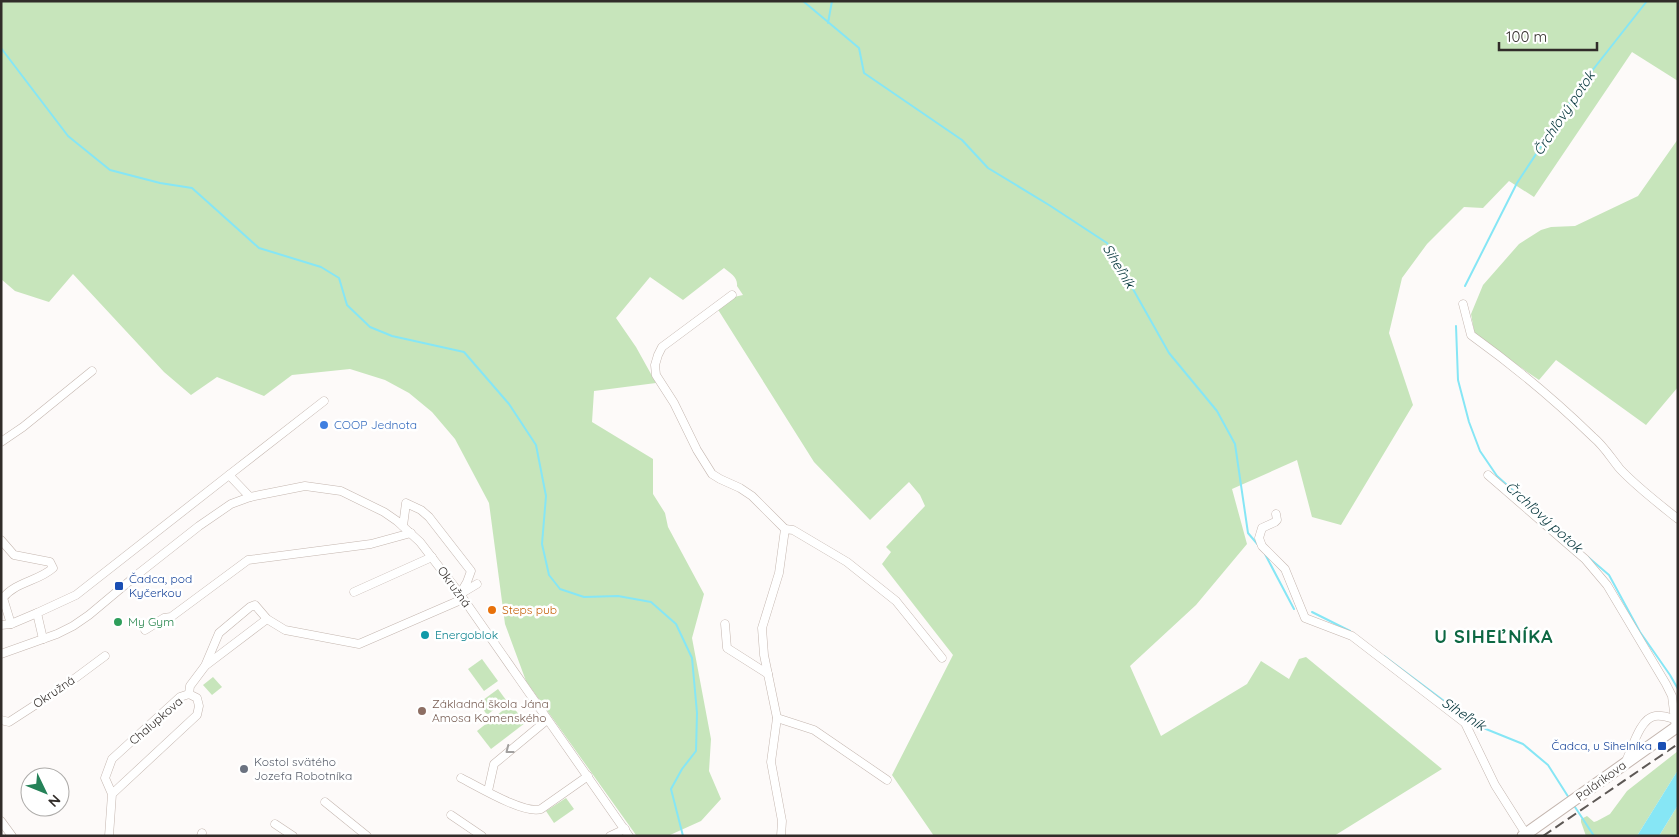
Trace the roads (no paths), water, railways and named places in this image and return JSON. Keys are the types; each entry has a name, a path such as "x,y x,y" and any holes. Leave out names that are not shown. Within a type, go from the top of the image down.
{"main road":[{"name":"Palárikova","path":"1525,835 1676,724"}],"street":[{"path":"732,295 662,347 655,365 656,375 674,403 697,450 712,474 752,496 786,529 793,530 847,562 884,590 896,601 942,658"},
{"path":"1463,304 1470,335 1502,358 1556,402 1596,439 1621,469 1649,497 1678,519"},
{"path":"1,442 23,427 92,371"},
{"path":"1,625 11,624 76,595 324,401"},
{"path":"228,475 250,497"},
{"path":"1488,475 1585,559 1607,585 1672,696 1676,724 1657,716 1647,719 1624,764"},
{"name":"Okružná","path":"1,654 58,634 89,615 199,526 232,504 250,497 305,486 341,491 384,512 404,526 432,557 627,832"},
{"path":"404,526 406,503 421,510 429,517 471,570 462,597"},
{"path":"1276,514 1277,520 1262,528 1260,542 1265,550 1285,569 1305,618 1352,636 1465,723 1496,785 1525,835"},
{"path":"780,836 782,821 771,762 777,718 764,655 762,628 779,573 786,529"},
{"path":"145,630 164,618 171,617 248,560 371,544 411,533"},
{"path":"1,540 14,555 50,562 54,568 8,590 3,598 11,624"},
{"path":"354,592 432,557"},
{"path":"189,694 190,686 205,666 219,633 254,605 267,619 285,630 359,644 462,597 477,584"},
{"path":"37,613 43,639"},
{"path":"205,666 267,619"},
{"path":"724,624 727,648 768,674"},
{"name":"Okružná","path":"1,720 9,722 66,685 105,656"},
{"name":"Chalupkova","path":"109,836 112,794 106,778 112,759 180,697 189,694 197,698 199,706 197,715 112,794"},
{"path":"777,718 814,730 887,780"},
{"path":"488,791 494,764 547,720"},
{"path":"461,778 525,808 537,810 588,776"},
{"path":"325,802 367,836"},
{"path":"451,815 482,836"},
{"path":"1,821 12,836"},
{"path":"275,824 293,836"},
{"path":"610,836 627,832"}],"water":[{"path":"1678,770 1678,805 1659,836 1637,836"}],"waterway":[{"name":"Siheľník","path":"803,1 859,48 864,73 962,140 988,168 1107,243 1169,353 1217,411 1235,444 1248,533 1259,546"},
{"path":"828,23 832,1"},
{"name":"Črchľový potok","path":"1465,286 1517,183 1584,81 1647,1"},
{"path":"1,48 68,136 110,170 160,183 192,188 259,248 321,267 339,278 347,305 370,327 392,336 464,352 509,404 536,445 546,496 542,544 549,575 560,589 584,597 618,596 651,602 676,624 692,658 697,713 696,751 682,769 671,789 683,836"},
{"name":"Črchľový potok","path":"1456,326 1458,380 1469,422 1480,451 1497,476 1548,522"},
{"name":"Siheľník","path":"1265,554 1294,609"},
{"name":"Črchľový potok","path":"1588,557 1609,575 1640,632 1678,689"},
{"name":"Siheľník","path":"1312,612 1350,631"},
{"name":"Siheľník","path":"1384,656 1476,725 1523,744 1548,765 1569,798"},
{"name":"Siheľník","path":"1573,804 1594,836"}],"railway":[{"path":"1543,836 1678,744"}],"place":[{"name":"COOP Jednota","path":"324,425"},
{"name":"Čadca, pod Kyčerkou","path":"119,586"},
{"name":"Steps pub","path":"492,610"},
{"name":"My Gym","path":"118,622"},
{"name":"Energoblok","path":"425,635"},
{"name":"Základná škola Jána Amosa Komenského","path":"422,711"},
{"name":"Čadca, u Sihelníka","path":"1662,746"},
{"name":"Kostol svätého Jozefa Robotníka","path":"244,769"}],"district":[{"name":"U SIHEĽNÍKA","path":"1494,637"}]}
